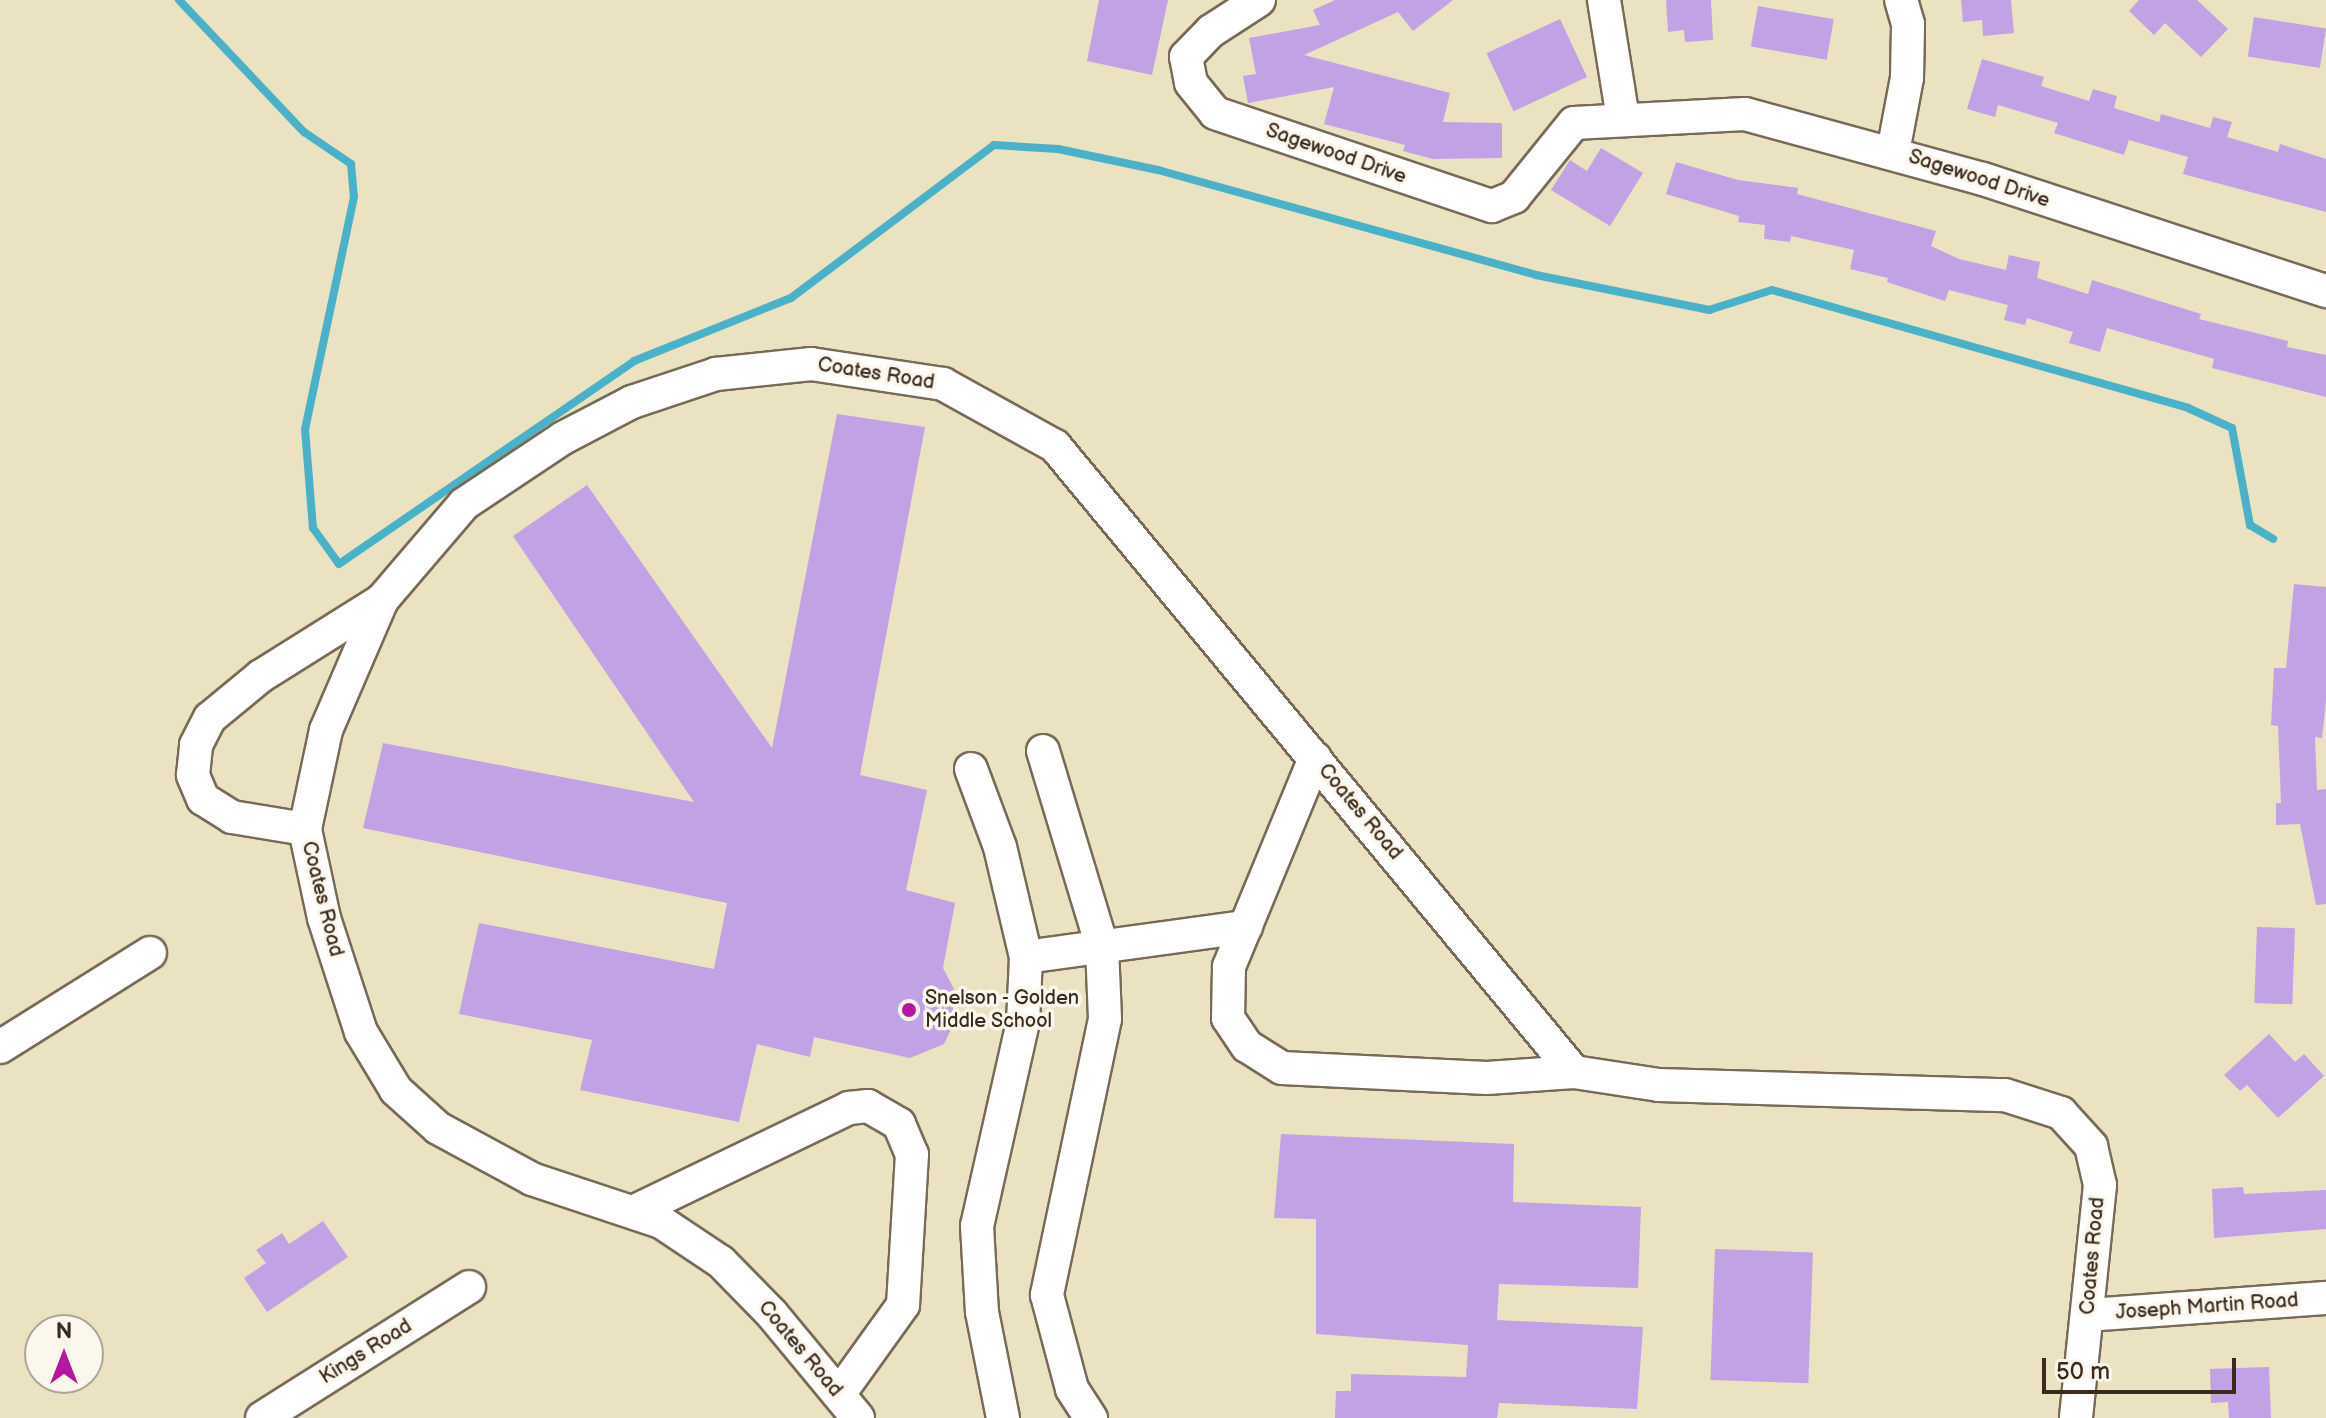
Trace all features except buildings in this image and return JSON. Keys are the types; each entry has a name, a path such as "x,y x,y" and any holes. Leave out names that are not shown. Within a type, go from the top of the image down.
{"street":[{"name":"Sagewood Drive","path":"1259,0 1211,31 1186,57 1191,83 1215,113 1492,206 1514,197 1574,123 1623,118 1745,114 1893,152 2326,291"},
{"path":"1604,0 1623,118"},
{"path":"1893,152 1907,78 1908,24 1901,0"},
{"name":"Coates Road","path":"848,1406 721,1262 661,1222 532,1179 438,1128 396,1090 361,1032 324,918 305,829 326,730 382,600 464,504 563,438 632,402 716,374 811,364 943,384 1055,446 1574,1072 1659,1085 2005,1095 2061,1113 2091,1146 2100,1185 2076,1418"},
{"path":"305,829 232,817 203,799 193,775 196,745 210,718 261,676 382,600"},
{"path":"1043,751 1102,947 1105,1019 1047,1295 1072,1389 1091,1418"},
{"path":"1315,758 1229,967 1228,1018 1247,1046 1282,1068 1487,1078 1574,1072"},
{"path":"971,769 1000,847 1026,957 1023,1022 977,1226 982,1312 1003,1418"},
{"path":"1026,957 1246,927"},
{"path":"0,1047 150,953"},
{"path":"633,1212 849,1108 868,1106 899,1124 912,1154 903,1305 848,1406"},
{"name":"Kings Road","path":"262,1418 469,1287"},
{"name":"Joseph Martin Road","path":"2088,1315 2326,1298"}],"waterway":[{"path":"179,0 304,132 351,164 354,197 305,429 313,528 339,564 634,361 791,298 994,145 1058,149 1158,170 1536,275 1709,310 1772,290 2188,408 2232,428 2250,525 2273,539"}],"place":[{"name":"Snelson - Golden Middle School","path":"909,1010"}]}
